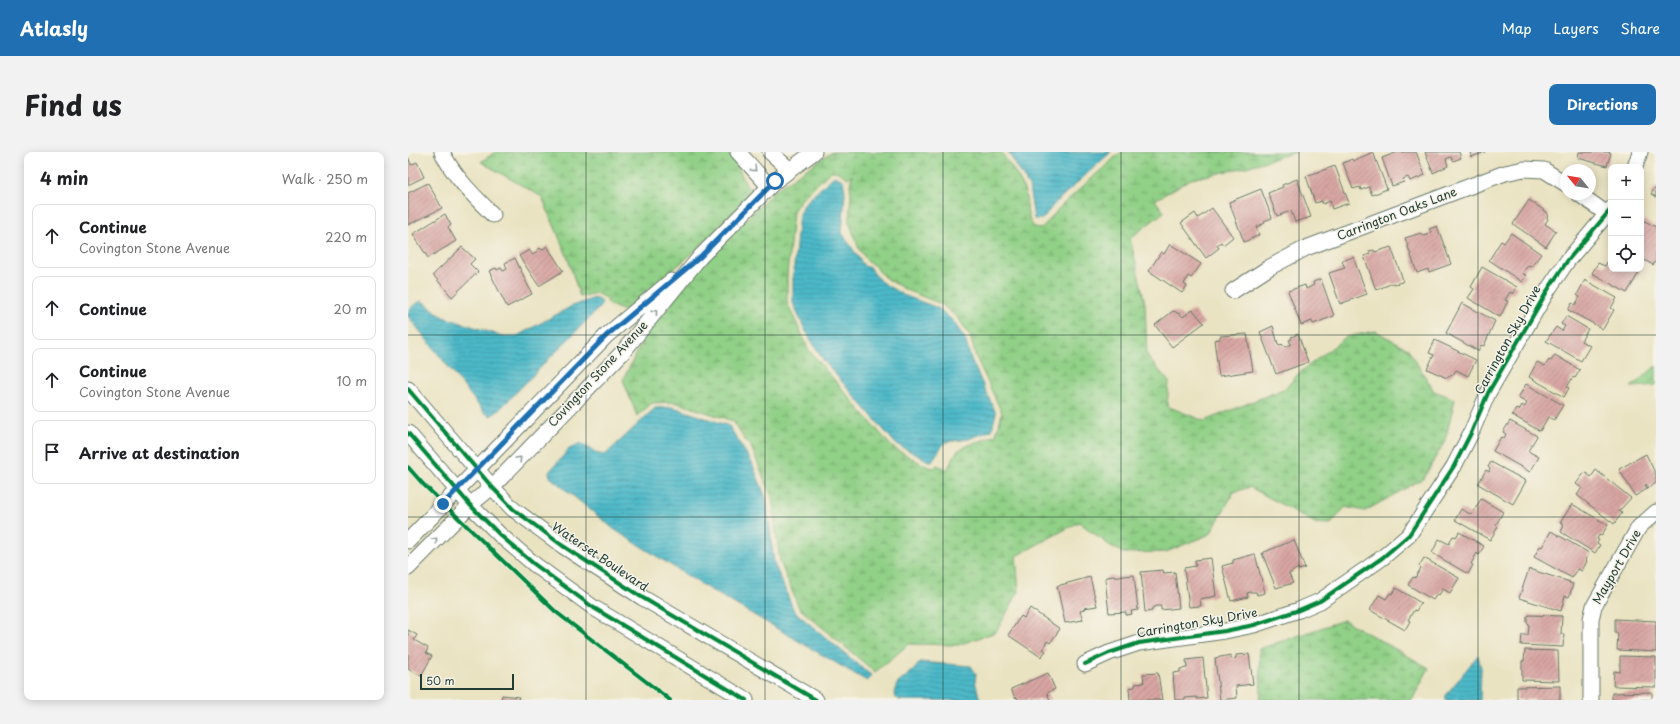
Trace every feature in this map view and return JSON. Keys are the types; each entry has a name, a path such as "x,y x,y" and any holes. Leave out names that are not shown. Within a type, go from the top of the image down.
{"street":[{"path":"442,152 447,163 462,184 493,215"},
{"path":"738,152 769,186"},
{"path":"770,152 790,170"},
{"name":"Covington Stone Avenue","path":"470,504 492,487 622,353 700,257 769,186 814,152"},
{"path":"1636,164 1640,152"},
{"name":"Carrington Oaks Lane","path":"1233,291 1270,267 1306,248 1505,173 1524,170 1544,170 1560,180"},
{"path":"1590,200 1608,210"},
{"name":"Carrington Sky Drive","path":"1085,664 1109,653 1139,643 1240,628 1254,625 1299,610 1320,601 1382,558 1409,535 1454,466 1471,433 1488,393 1549,288 1568,260 1608,212"},
{"name":"Covington Stone Avenue","path":"458,489 606,336 700,257"},
{"name":"Waterset Boulevard","path":"408,389 492,487 514,509 563,546 643,598 816,700"},
{"path":"408,433 470,504 500,535 534,564 594,608 746,700"},
{"path":"408,541 458,489"},
{"path":"408,568 470,504"},
{"name":"Mayport Drive","path":"1590,700 1591,619 1594,606 1639,527 1656,512"}],"green space":[{"path":"495,152 730,152 751,194 694,252 624,311 608,304 607,299 596,293 580,297 567,256 542,197 481,162"},
{"path":"832,152 1001,152 1021,183 1025,193 1030,221 1033,226 1038,229 1042,228 1061,206 1121,152 1296,152 1246,167 1191,179 1155,200 1164,212 1130,238 1145,303 1147,356 1169,382 1167,406 1204,421 1286,388 1299,373 1346,337 1376,331 1408,349 1434,391 1455,399 1445,441 1424,478 1365,511 1345,507 1331,524 1315,523 1250,487 1234,492 1210,534 1166,552 1123,553 1109,545 1079,522 1016,556 1019,591 996,632 958,645 909,644 875,672 799,608 780,562 772,498 750,444 745,440 733,421 675,402 652,403 637,416 623,380 646,334 705,262 774,191","holes":["831,171 836,171 848,178 852,175 850,185 851,194 849,222 859,249 868,262 874,265 884,277 906,290 941,304 959,319 970,336 976,357 1002,413 996,435 957,451 947,470 937,465 934,468 928,467 892,447 807,348 787,303 787,276 793,211 801,199"]},
{"path":"1656,366 1656,385 1631,387"},
{"path":"1344,620 1429,668 1412,700 1259,700 1261,693 1259,649"}],"water":[{"path":"1008,152 1111,152 1056,202 1042,219 1034,219 1029,186"},
{"path":"834,176 843,180 845,193 842,233 864,266 870,268 880,281 903,295 938,308 953,321 965,339 971,359 996,413 992,430 969,439 945,442 931,462 896,444 824,361 805,330 793,303 793,277 799,214 805,203"},
{"path":"595,298 602,302 599,308 497,412 490,416 484,412 408,316 411,308 422,301 443,317 502,336 517,336 572,306"},
{"path":"673,407 729,426 752,463 766,498 774,563 794,611 872,676 867,681 704,586 615,530 550,477 549,472 569,449 580,443 599,454 605,455 655,408"},
{"path":"1478,655 1481,668 1480,700 1446,700 1446,695"},
{"path":"920,662 971,666 976,674 975,681 980,700 900,700 895,697 894,693 897,684 914,670"}],"building":[{"path":"1373,152 1387,189 1372,195 1369,187 1361,190 1360,187 1353,189 1343,163 1352,159 1353,161"},
{"path":"1398,152 1416,152 1425,175 1410,181 1408,177 1403,179 1404,182 1392,186 1382,158"},
{"path":"1425,152 1459,152 1461,158 1453,161 1451,157 1446,159 1448,166 1433,173"},
{"path":"1470,152 1485,152 1471,157"},
{"path":"1579,152 1611,153 1607,166 1578,158"},
{"path":"408,156 411,165 417,162 424,177 408,185"},
{"path":"1335,166 1349,203 1332,209 1330,201 1323,204 1322,201 1315,203 1306,176"},
{"path":"1297,179 1311,217 1295,222 1291,211 1277,216 1268,193"},
{"path":"428,183 442,208 408,225 408,193"},
{"path":"1656,186 1656,197 1651,194"},
{"path":"1261,189 1272,218 1264,221 1265,223 1256,227 1259,235 1244,242 1229,202"},
{"path":"1529,200 1548,213 1548,219 1545,224 1556,231 1546,247 1513,224"},
{"path":"1212,208 1233,237 1223,245 1221,242 1217,245 1219,248 1206,258 1181,223 1195,213 1198,218"},
{"path":"445,214 451,225 448,227 456,241 428,258 413,234"},
{"path":"1644,221 1656,227 1656,261 1653,265 1644,260"},
{"path":"1437,226 1451,264 1429,272 1428,269 1417,273 1405,238 1421,233 1422,236 1427,235 1431,232 1429,229"},
{"path":"1511,233 1541,254 1531,267 1528,266 1525,269 1523,274 1526,275 1522,282 1489,260 1501,241 1504,243"},
{"path":"1170,244 1201,264 1191,278 1188,276 1184,284 1187,286 1182,293 1149,271 1161,252 1164,254"},
{"path":"547,246 563,271 539,286 519,256 529,250 533,255 540,248 542,250"},
{"path":"462,247 475,259 470,264 478,272 452,297 433,275"},
{"path":"1391,247 1403,280 1402,282 1395,284 1393,283 1376,290 1364,256 1370,254 1369,251 1374,250 1375,252"},
{"path":"1353,257 1367,294 1340,304 1329,273 1345,268 1342,261"},
{"path":"515,258 532,294 507,307 489,271 496,268 497,270 501,268 503,271 507,269 505,263"},
{"path":"1608,260 1608,272 1639,272 1627,293 1592,273 1598,263 1605,266"},
{"path":"1482,267 1517,287 1513,294 1510,292 1505,300 1508,301 1500,317 1468,298 1474,289 1471,287"},
{"path":"1321,279 1334,316 1313,324 1312,321 1301,325 1288,291 1305,285 1306,289 1314,285 1313,282"},
{"path":"1585,280 1617,298 1611,308 1614,310 1603,329 1568,310 1572,303 1575,305 1580,297 1577,295"},
{"path":"1462,303 1495,321 1484,346 1481,345 1478,351 1446,333"},
{"path":"1193,310 1204,323 1172,347 1155,325 1173,311 1178,314 1179,313 1183,317"},
{"path":"1566,316 1588,329 1581,341 1590,346 1581,361 1546,341 1556,327 1562,331 1565,326 1561,324"},
{"path":"1273,326 1278,344 1282,344 1285,347 1291,344 1289,340 1292,339 1291,337 1298,334 1308,362 1276,374 1260,332"},
{"path":"1247,334 1253,371 1219,376 1214,340 1220,339 1220,336"},
{"path":"1435,340 1476,360 1468,376 1456,370 1453,375 1447,378 1427,369 1434,355 1429,353"},
{"path":"1555,355 1580,370 1575,378 1573,377 1567,387 1569,388 1564,397 1529,377 1537,362 1545,366"},
{"path":"1526,384 1563,405 1554,420 1548,417 1540,431 1512,415 1516,408 1519,410 1522,405 1525,407 1527,403 1518,398"},
{"path":"1510,421 1537,436 1528,451 1539,457 1530,472 1493,451 1501,437 1504,438 1506,434 1503,432"},
{"path":"1646,454 1656,475 1656,483 1648,488 1646,484 1647,489 1635,496 1619,469"},
{"path":"1491,462 1526,481 1513,504 1478,484 1486,470 1489,472 1490,469 1488,467"},
{"path":"1596,470 1631,498 1619,511 1622,513 1614,524 1577,495 1582,488 1576,484 1585,472 1591,477"},
{"path":"1481,499 1503,512 1496,525 1498,527 1490,540 1455,520 1461,509 1472,515"},
{"path":"1572,504 1608,525 1601,536 1599,535 1597,539 1599,540 1597,543 1600,545 1595,553 1561,532 1564,525 1560,523"},
{"path":"1551,531 1589,553 1582,571 1578,569 1572,578 1534,557 1540,546 1542,547"},
{"path":"1459,532 1484,546 1479,555 1477,553 1468,574 1432,553 1439,539 1449,544 1453,536 1456,537"},
{"path":"1294,540 1305,568 1299,570 1298,568 1289,574 1293,583 1276,588 1262,553"},
{"path":"1255,554 1265,593 1257,595 1256,592 1251,592 1247,593 1248,597 1231,601 1222,566 1233,563 1233,560"},
{"path":"1211,558 1216,596 1200,599 1201,606 1189,607 1184,568 1196,566 1195,560"},
{"path":"1424,558 1459,578 1450,593 1443,589 1433,600 1408,585 1413,577 1415,578 1421,568 1419,566"},
{"path":"1529,569 1573,584 1569,597 1565,596 1561,611 1519,598"},
{"path":"1163,570 1164,573 1175,572 1179,608 1161,610 1161,606 1156,606 1152,608 1152,611 1145,612 1141,572"},
{"path":"1134,575 1138,610 1131,611 1132,614 1126,615 1126,612 1109,613 1106,577"},
{"path":"1090,577 1097,606 1084,608 1085,609 1080,611 1083,620 1065,623 1057,586"},
{"path":"1396,588 1421,603 1416,611 1414,610 1408,620 1410,621 1405,630 1370,610 1379,595 1386,599"},
{"path":"1030,608 1060,629 1050,643 1047,641 1043,649 1046,651 1041,657 1008,635 1021,616 1024,618"},
{"path":"1529,615 1562,616 1561,634 1564,634 1563,647 1521,645 1522,635 1528,635 1529,625 1527,623 1527,617"},
{"path":"1615,619 1656,621 1656,652 1617,650 1618,633 1615,633"},
{"path":"408,630 417,635 414,640 428,648 426,653 432,656 421,676 408,669"},
{"path":"1525,650 1558,651 1559,681 1522,680 1522,661 1524,661"},
{"path":"1249,654 1253,684 1236,686 1237,698 1220,700 1215,658 1231,655 1231,659 1236,658 1236,655"},
{"path":"1620,656 1656,657 1656,687 1613,686 1614,671 1620,672"},
{"path":"1203,658 1207,698 1197,699 1197,697 1185,698 1185,700 1175,700 1173,673 1180,672 1180,669 1187,668 1186,660"},
{"path":"1048,673 1055,689 1047,693 1050,700 1018,700 1017,697 1015,698 1011,689"},
{"path":"1158,673 1162,700 1130,700 1129,688 1135,687 1135,684 1144,683 1143,674"},
{"path":"1560,686 1560,700 1517,700 1517,687"},
{"path":"1652,692 1652,700 1612,700 1612,693"},
{"path":"502,695 519,697 518,700 501,700"}],"cycle path":[{"path":"1085,664 1109,653 1139,643 1225,631 1254,625 1299,610 1320,601 1382,558 1409,535 1454,466 1471,433 1488,393 1549,288 1568,260 1608,213"},
{"path":"408,389 492,487 513,509 563,546 643,598 816,700"},
{"path":"408,433 470,505 500,535 534,564 594,608 746,700"},
{"path":"408,467 423,484 556,612 670,700"}],"route":[{"path":"443,504 606,336 700,257 775,181"}]}
